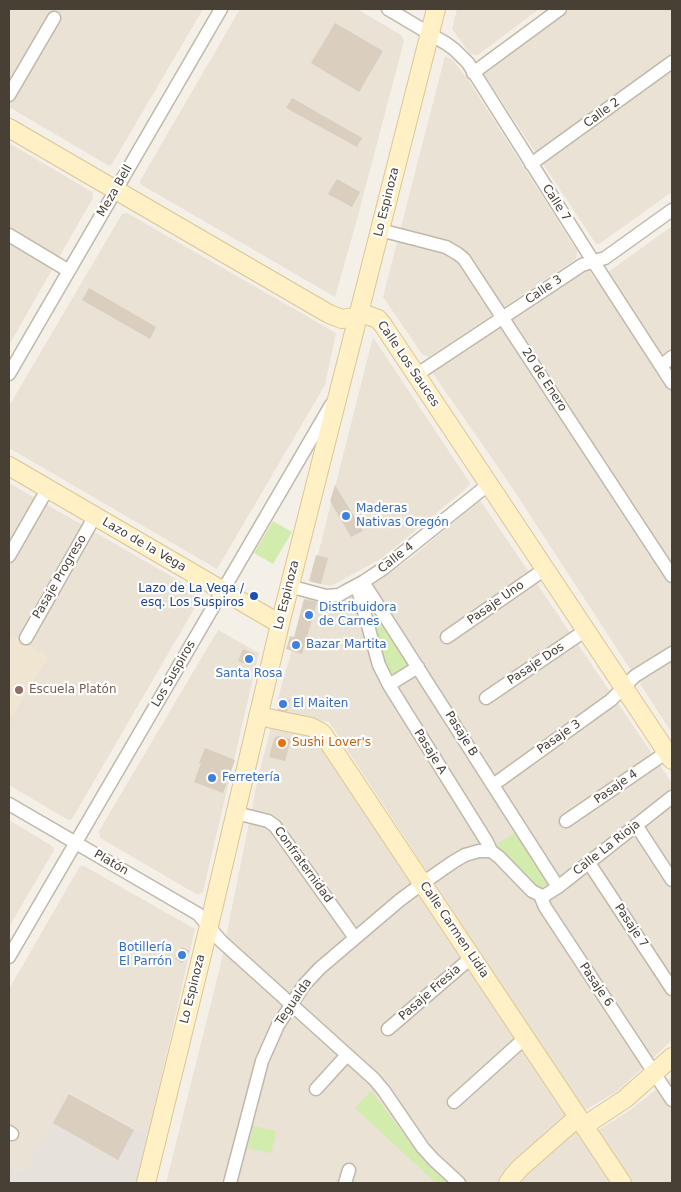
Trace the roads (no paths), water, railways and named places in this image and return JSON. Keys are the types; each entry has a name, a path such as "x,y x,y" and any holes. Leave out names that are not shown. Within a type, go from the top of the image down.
{"street":[{"name":"Meza Bell","path":"9,374 221,9"},
{"name":"Calle 7","path":"388,9 455,50 468,64 672,384"},
{"name":"Lo Espinoza","path":"146,1183 289,586 436,9"},
{"path":"473,72 560,9"},
{"path":"9,95 54,18"},
{"name":"Calle 2","path":"531,164 672,62"},
{"name":"Calle Los Sauces","path":"9,128 329,314 342,319 358,316 371,316 378,319 669,756"},
{"name":"Calle 3","path":"416,375 582,264 605,258 672,210"},
{"name":"20 de Enero","path":"380,230 446,247 458,254 469,266 672,576"},
{"path":"9,235 69,271"},
{"path":"661,366 672,357"},
{"name":"Los Suspiros","path":"9,957 339,392"},
{"name":"Lazo de la Vega","path":"9,466 280,624"},
{"name":"Calle 4","path":"289,586 319,595 339,595 360,584 399,556 489,484"},
{"path":"9,556 48,488"},
{"name":"Pasaje Progreso","path":"26,638 95,516"},
{"name":"Pasaje Uno","path":"447,637 545,569"},
{"name":"Pasaje B","path":"360,584 418,667 558,887"},
{"name":"Pasaje A","path":"360,584 380,665 389,685 487,842 491,852 499,856 532,891 540,895"},
{"name":"Pasaje Dos","path":"486,698 586,630"},
{"name":"Pasaje 3","path":"493,785 611,700 635,676 672,653"},
{"path":"389,685 418,667"},
{"name":"Calle Carmen Lidia","path":"258,716 311,727 323,734 622,1183"},
{"name":"Pasaje 4","path":"566,822 669,756"},
{"name":"Calle La Rioja","path":"540,895 544,896 558,887 672,797"},
{"name":"Platón","path":"9,804 198,914 221,941 379,1085 428,1154 459,1183"},
{"name":"Confraternidad","path":"236,813 268,820 275,826 355,938"},
{"path":"636,826 672,880"},
{"name":"Tegualda","path":"230,1183 262,1061 278,1025 304,985 355,938 423,883 465,855 479,851 491,852"},
{"name":"Pasaje 7","path":"589,863 672,989"},
{"name":"Pasaje 6","path":"540,895 545,907 672,1100"},
{"name":"Pasaje Fresia","path":"388,1029 472,957"},
{"path":"454,1102 525,1038"},
{"path":"316,1090 348,1055"},
{"path":"508,1183 516,1171 581,1122 613,1107 672,1057"},
{"path":"346,1183 349,1170"}],"place":[{"name":"Maderas Nativas Oregón","path":"346,516"},
{"name":"Lazo de La Vega / esq. Los Suspiros","path":"254,596"},
{"name":"Distribuidora de Carnes","path":"309,615"},
{"name":"Bazar Martita","path":"296,645"},
{"name":"Santa Rosa","path":"249,659"},
{"name":"Escuela Platón","path":"19,690"},
{"name":"El Maiten","path":"283,704"},
{"name":"Sushi Lover's","path":"282,743"},
{"name":"Ferretería","path":"212,778"},
{"name":"Botillería El Parrón","path":"182,955"}]}
